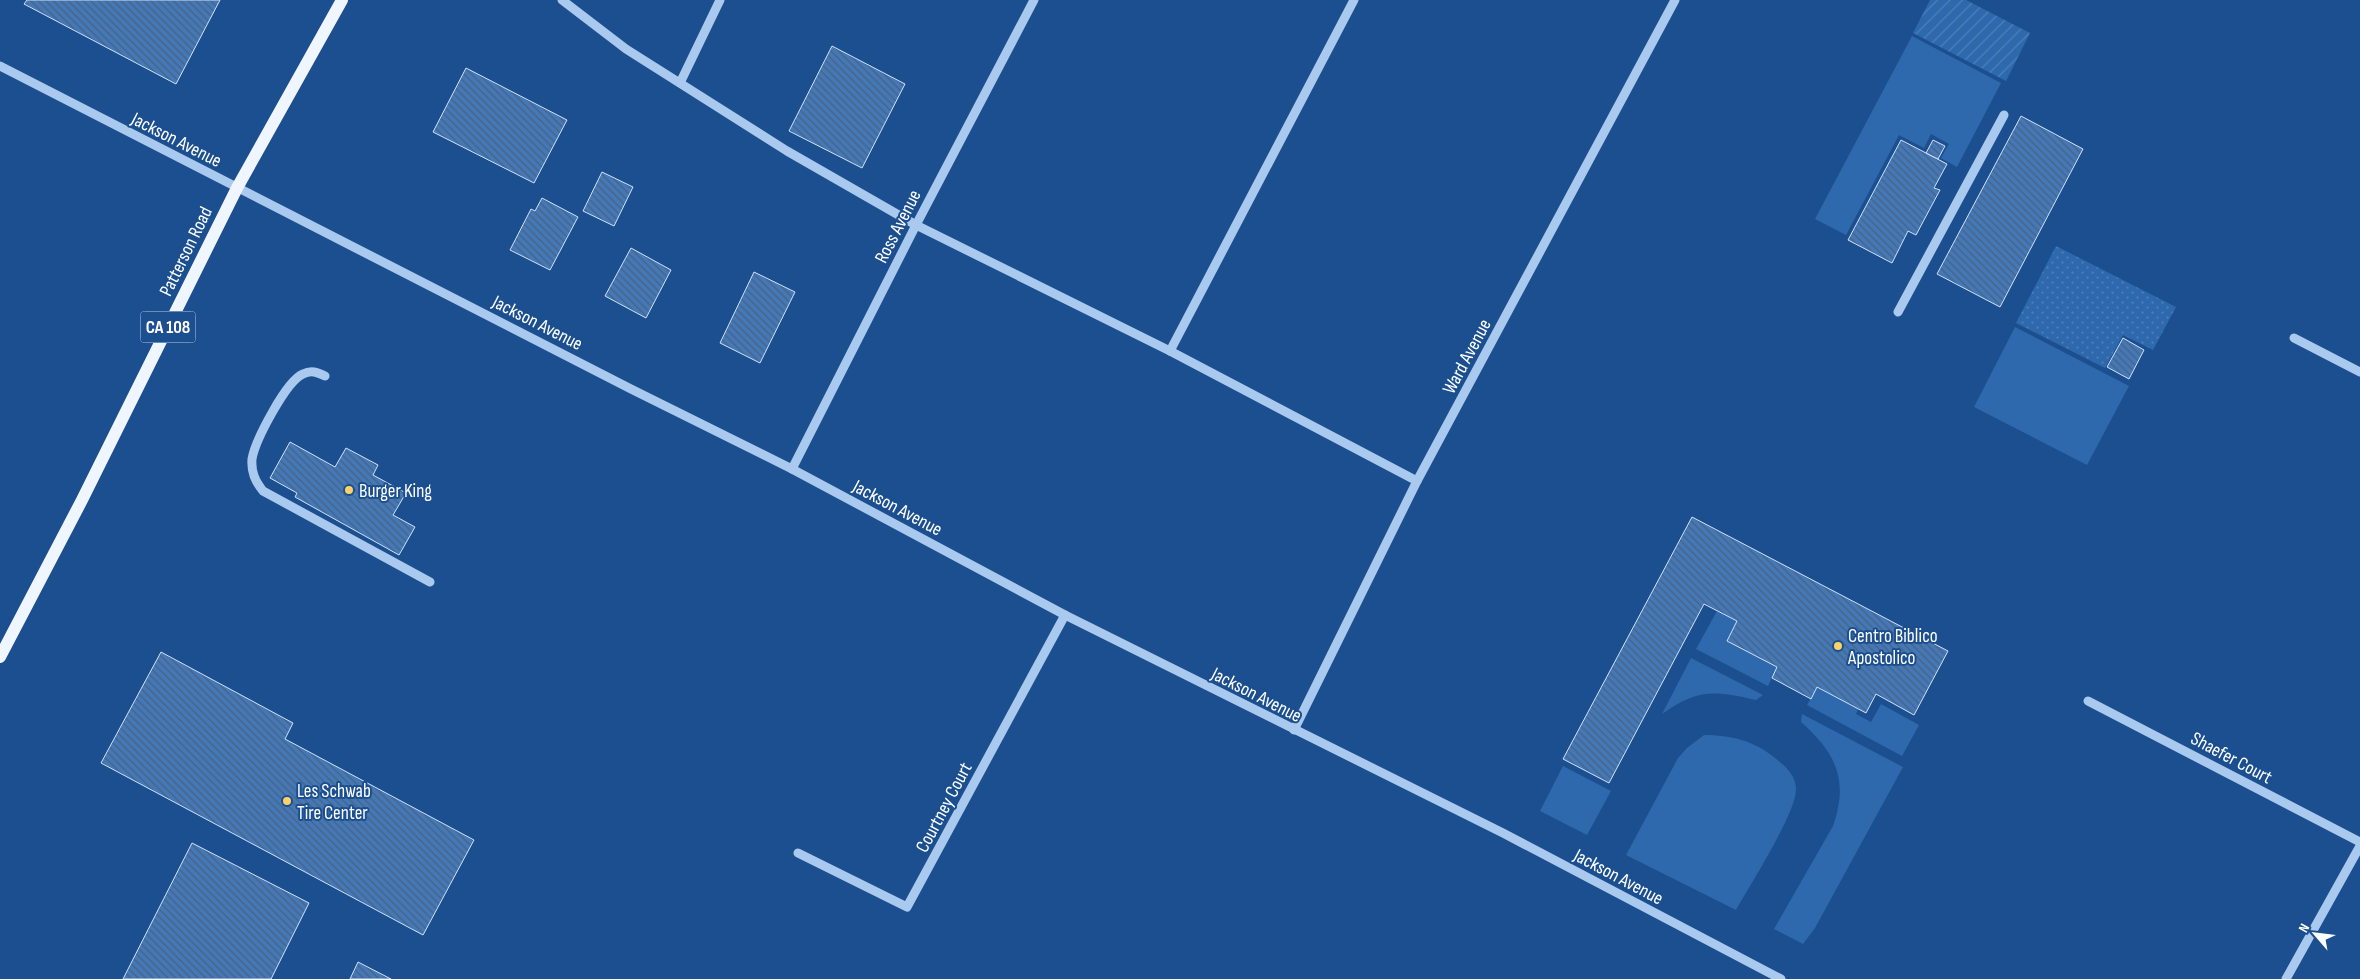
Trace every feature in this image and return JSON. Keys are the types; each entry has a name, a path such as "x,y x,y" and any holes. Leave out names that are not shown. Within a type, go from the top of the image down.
{"main road":[{"name":"Patterson Road","path":"0,657 82,500 237,188 342,0"}],"street":[{"path":"562,0 626,49 787,151 916,225 1170,351 1417,481"},
{"path":"680,83 720,0"},
{"name":"Ross Avenue","path":"792,469 916,225 1034,0"},
{"path":"1170,351 1354,0"},
{"name":"Ward Avenue","path":"1294,730 1417,481 1675,0"},
{"name":"Jackson Avenue","path":"0,66 792,469 1065,615 1502,833 1781,979"},
{"path":"1898,312 2004,115"},
{"path":"2294,338 2360,372"},
{"path":"325,376 315,371 302,374 282,393 252,458 256,482 263,491 430,582"},
{"name":"Courtney Court","path":"798,852 906,907 1065,615"},
{"name":"Shaefer Court","path":"2088,701 2360,844"},
{"path":"2286,979 2360,844"}],"shaded area":[{"path":"1930,0 1966,0 2030,33 2006,81 1913,33"},
{"path":"1912,36 2001,83 1957,167 1941,158 1949,144 1931,134 1924,148 1899,135 1846,235 1815,219"},
{"path":"2056,246 2176,307 2153,350 2123,335 2105,368 2016,323"},
{"path":"2015,327 2129,386 2087,465 1974,407"},
{"path":"1717,611 1737,621 1727,641 1777,667 1768,686 1696,649"},
{"path":"1691,658 1763,695 1756,700 1729,694 1706,694 1686,700 1662,714"},
{"path":"1817,687 1858,709 1856,714 1871,722 1881,704 1919,725 1902,756 1807,705"},
{"path":"1802,714 1903,767 1815,928 1803,944 1774,929 1833,826 1840,795 1836,768 1831,756 1813,733 1801,722"},
{"path":"1704,735 1724,736 1742,740 1759,747 1786,767 1792,774 1796,788 1795,799 1772,849 1736,910 1626,855 1678,758 1687,748"},
{"path":"1563,766 1611,791 1587,835 1540,811"}],"building":[{"path":"27,0 220,0 176,84 24,4"},
{"path":"832,46 905,84 862,168 789,131"},
{"path":"466,68 567,120 534,183 433,132"},
{"path":"2021,116 2083,149 2000,307 1937,274"},
{"path":"1901,140 1947,164 1934,188 1940,190 1916,235 1908,231 1892,263 1848,240"},
{"path":"1933,140 1945,146 1938,159 1926,153"},
{"path":"602,172 633,187 614,226 583,211"},
{"path":"542,198 578,217 550,270 510,250 531,209 535,211"},
{"path":"631,248 671,270 646,318 605,296"},
{"path":"754,272 795,292 760,363 720,343"},
{"path":"2123,338 2144,350 2129,379 2107,367"},
{"path":"290,442 335,467 346,448 378,465 373,475 406,493 393,515 415,527 399,555 295,497 297,493 270,478"},
{"name":"Centro Biblico Apostolico","path":"1692,517 1948,651 1914,715 1876,694 1866,713 1817,687 1811,699 1772,678 1777,667 1727,641 1737,621 1704,604 1609,783 1563,759"},
{"name":"Les Schwab Tire Center","path":"161,652 293,723 285,739 474,840 423,935 101,763"},
{"path":"192,843 309,903 271,979 123,979"},
{"path":"358,962 391,979 350,979"}],"place":[{"name":"Burger King","path":"349,490"},
{"name":"Centro Biblico Apostolico","path":"1838,646"},
{"name":"Les Schwab Tire Center","path":"287,801"}]}
